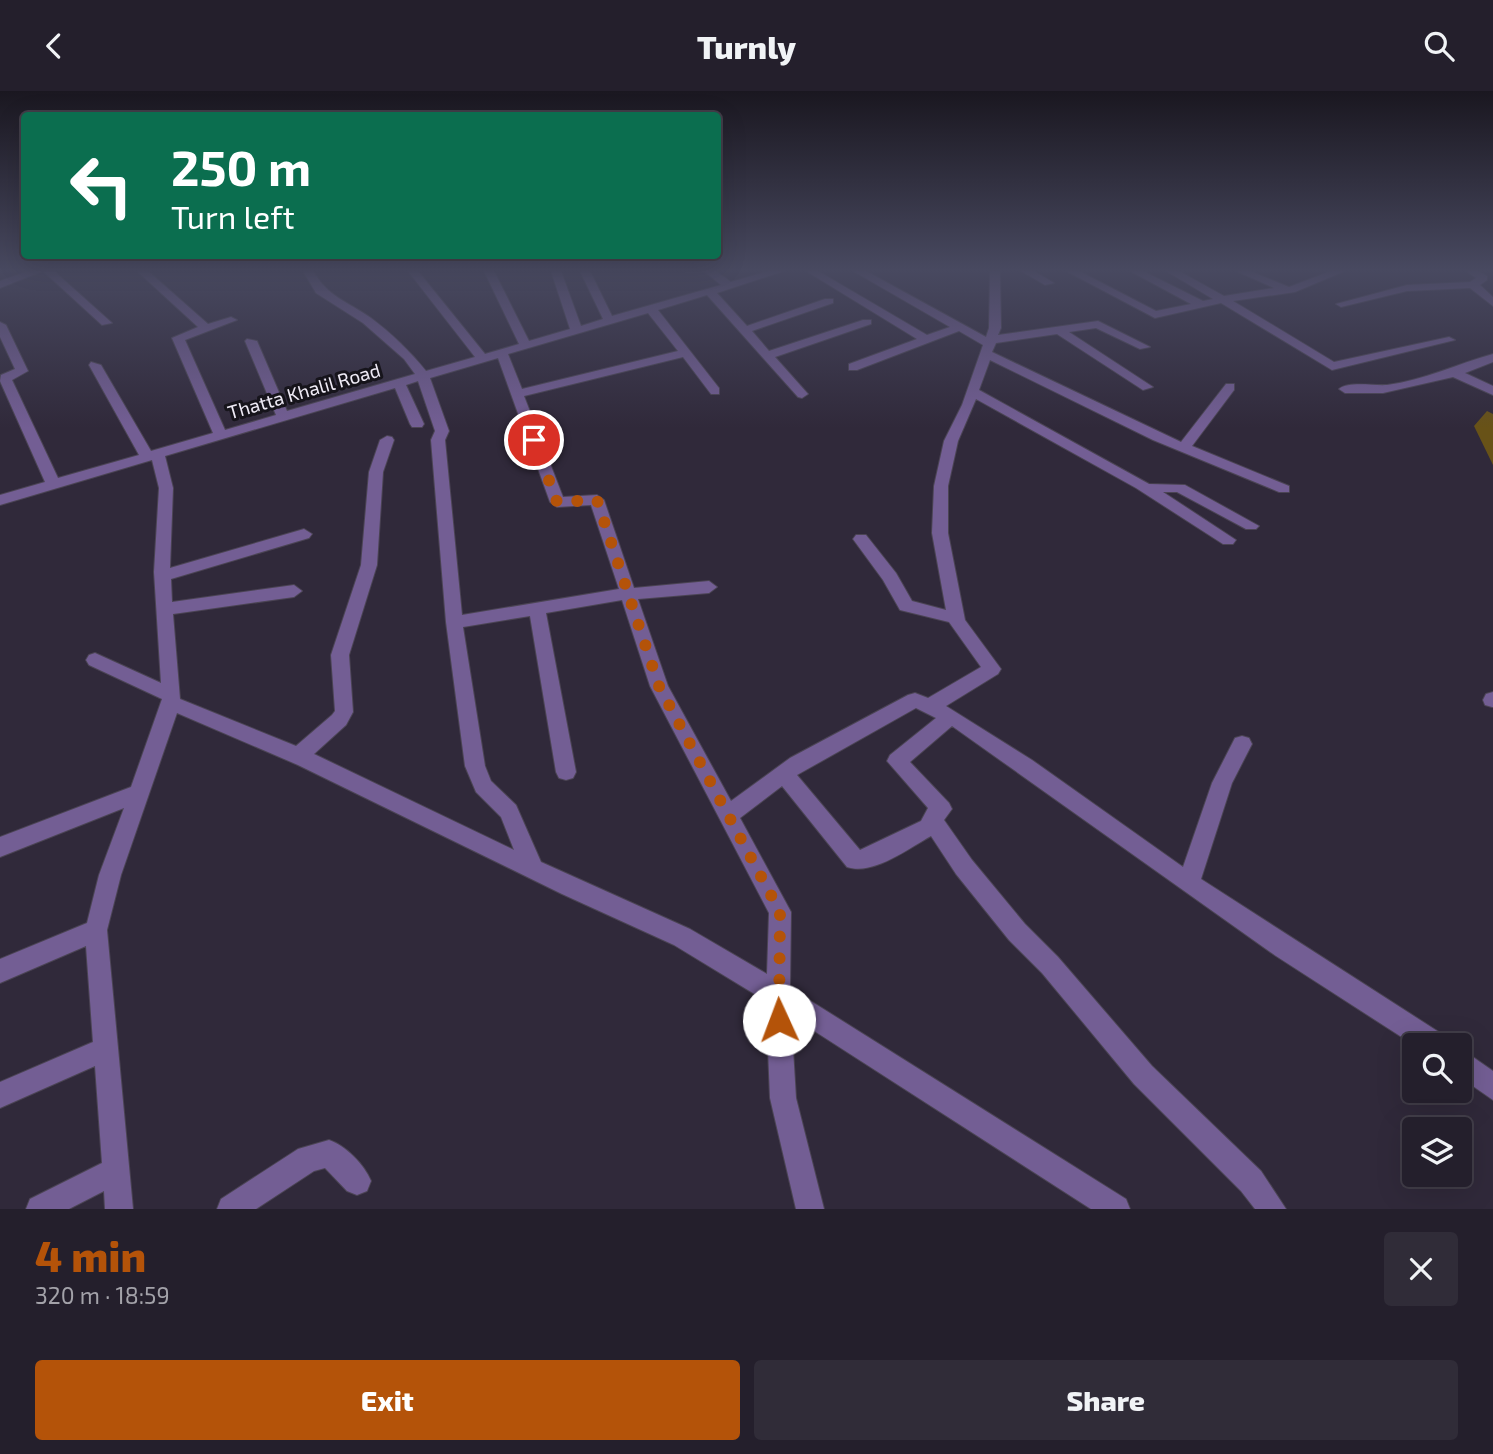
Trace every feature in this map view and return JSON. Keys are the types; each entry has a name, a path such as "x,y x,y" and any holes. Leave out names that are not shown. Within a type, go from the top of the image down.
{"street":[{"path":"200,323 204,327"},
{"path":"219,323 178,338 221,436"},
{"path":"369,323 408,356 423,376 442,431 438,440 454,622 475,766 483,786 509,811 534,869"},
{"path":"462,323 492,356 517,394 557,502 597,500 626,594 659,686 780,912 778,994 783,1098 810,1209"},
{"path":"515,323 526,346"},
{"path":"574,323 577,331"},
{"name":"Thatta Khalil Road","path":"0,499 601,323"},
{"path":"663,323 715,391"},
{"path":"739,323 802,394"},
{"path":"745,330 765,323"},
{"path":"768,355 863,323"},
{"path":"898,323 926,340"},
{"path":"953,323 990,346 1183,448 1284,489"},
{"path":"993,323 990,346 951,441 941,486 940,533 956,618 992,669 940,711 897,761 942,809 932,817 935,824 964,867 1017,932 1050,965 1143,1075 1251,1181 1272,1209"},
{"path":"1263,323 1336,367 1449,340"},
{"path":"990,346 1059,330 1102,324 1144,347"},
{"path":"0,325 22,372 5,378 53,484"},
{"path":"853,367 960,327"},
{"path":"1059,330 1147,387"},
{"path":"251,341 284,417"},
{"path":"517,394 686,353"},
{"path":"1345,389 1366,391 1401,387 1455,373 1493,358"},
{"path":"95,365 153,456 166,488 163,609 171,699 110,875 96,930 119,1209"},
{"path":"1455,373 1493,391"},
{"path":"399,383 417,424"},
{"path":"1183,448 1230,387"},
{"path":"971,391 1146,488 1228,540"},
{"path":"298,756 344,712 340,655 369,565 376,472 387,440"},
{"path":"1146,488 1180,488 1251,526"},
{"path":"163,576 304,534"},
{"path":"861,539 890,577 906,606 956,618"},
{"path":"454,622 626,594 709,587"},
{"path":"163,609 295,591"},
{"path":"537,607 566,772"},
{"path":"95,660 171,699 681,937 778,994 1116,1209"},
{"path":"728,815 797,764 915,700 940,711 1189,883 1418,1033"},
{"path":"1189,883 1222,783 1242,744"},
{"path":"785,775 855,860 866,859 935,824"},
{"path":"0,847 139,793"},
{"path":"0,971 96,930"},
{"path":"0,1095 105,1049"},
{"path":"1472,1070 1493,1087"},
{"path":"231,1209 308,1159 329,1153 357,1181"},
{"path":"40,1209 116,1170"}],"shaded area":[{"path":"1487,411 1493,414 1493,465 1474,426"}],"route":[{"path":"534,440 557,502 561,504 597,500 626,594 659,686 780,912 779,1020"}]}
